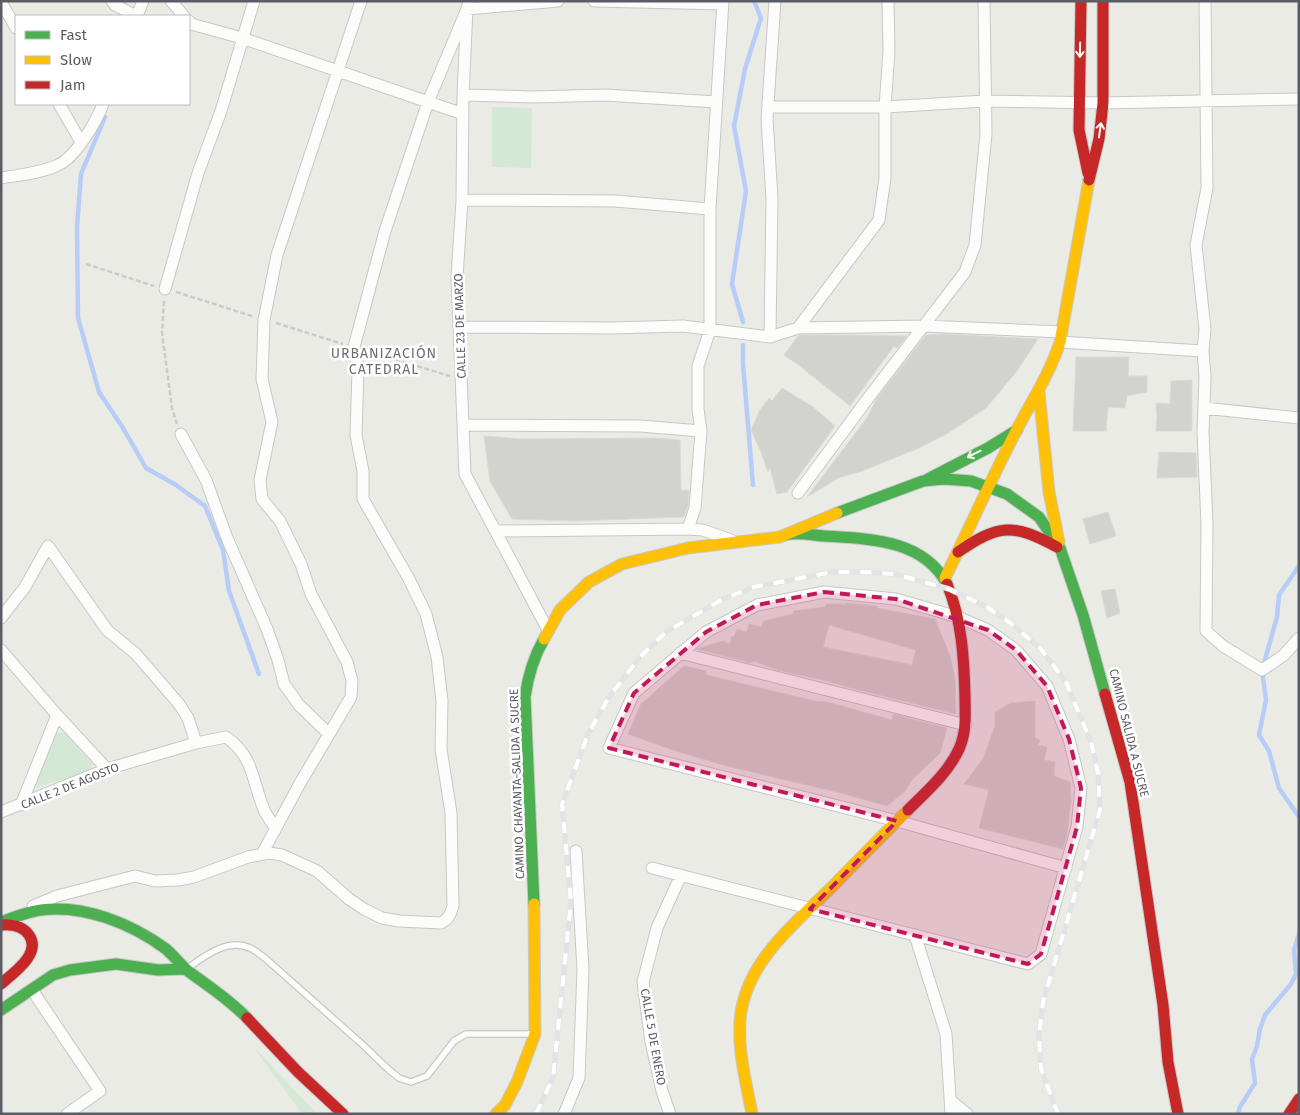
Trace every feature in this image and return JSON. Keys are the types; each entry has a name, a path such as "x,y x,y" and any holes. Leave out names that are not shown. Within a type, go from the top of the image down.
{"main road":[{"path":"1081,1 1079,130 1089,178"},
{"path":"945,578 988,486 1055,361 1098,139 1103,103 1104,1"},
{"path":"1040,392 1048,483 1060,548"},
{"path":"924,481 988,448 1017,430"},
{"name":"CAMINO CHAYANTA-SALIDA A SUCRE","path":"496,1114 505,1105 518,1082 535,1034 535,929 525,697 528,674 536,653 560,610 589,582 622,564 688,548 780,537 819,520 924,481 944,479 971,481 988,486"},
{"name":"CAMINO SALIDA A SUCRE","path":"988,486 1007,494 1039,517 1060,548 1084,615 1130,782 1163,1005 1168,1062 1178,1114"},
{"path":"958,552 997,530 1018,530 1040,537 1060,548"},
{"path":"752,1114 739,1038 744,1000 756,971 774,945 939,779 958,754 966,725 964,661 958,617 945,578 938,570 907,548 889,541 788,534 780,537"},
{"path":"1,923 18,913 47,909 73,910 95,915 137,931 166,950 186,969 226,998 343,1114"},
{"path":"1,923 24,929 32,937 33,946 31,954 24,964 1,984"},
{"path":"1,1010 53,975 79,969 116,964 158,970 186,969"},
{"path":"1289,1114 1299,1098"}],"street":[{"path":"112,1 115,5 135,15"},
{"path":"137,15 143,1"},
{"path":"171,1 183,15"},
{"path":"165,289 198,173 220,112 254,1"},
{"path":"262,854 275,828 351,697 352,681 346,662 311,594 301,564 280,521 262,499 260,480 272,422 262,379 264,320 277,255 361,1"},
{"path":"18,913 57,896 134,876 155,881 178,880 194,877 248,857 269,853 282,855 317,871 364,910 382,918 399,921 441,923 447,920 453,906 451,813 441,749 442,701 437,656 426,614 409,579 363,499 363,471 356,435 358,370 354,347 385,231 428,102 468,5 558,1"},
{"path":"594,1 723,2 710,209 710,330 698,366 698,409 701,431 695,508 688,530"},
{"path":"770,337 772,198 767,119 775,1"},
{"path":"798,328 879,220 885,178 884,107 889,51 888,1"},
{"path":"798,493 868,397 965,272 975,245 986,134 984,1"},
{"path":"1205,1 1207,188 1196,245 1205,329 1202,432 1207,524 1206,631 1222,646 1262,670 1284,655 1299,638"},
{"path":"1,2 15,26"},
{"name":"CALLE 23 DE MARZO","path":"468,5 463,95 462,200 457,277 466,474 548,630"},
{"path":"190,22 242,38 463,114"},
{"path":"463,95 533,97 605,95 716,102"},
{"path":"768,107 884,107 985,102 1103,103 1299,99"},
{"path":"60,105 81,142"},
{"path":"1,178 58,165 76,149 102,105"},
{"path":"462,200 615,201 710,209"},
{"path":"459,327 611,328 682,326 770,337 798,328 924,326 1203,351"},
{"path":"1204,408 1299,418"},
{"path":"463,425 640,426 701,431"},
{"path":"181,434 206,480 227,538 267,629 284,684 299,705 329,734"},
{"path":"497,531 703,530 735,542"},
{"path":"1,618 25,587 48,546 107,630 136,654 179,704 188,718 196,743"},
{"path":"652,868 1028,964 1041,954 1066,868 1077,827 1081,788 1069,739 1046,686 1016,650 988,630 958,617 896,599 824,592 757,605 706,632 634,693 609,748 897,821 1066,868"},
{"path":"1,650 107,769"},
{"path":"680,653 966,725"},
{"path":"21,805 57,715"},
{"name":"CALLE 2 DE AGOSTO","path":"1,812 107,769 196,743 226,737 238,745 248,760 265,812 275,828"},
{"path":"564,1114 579,1078 583,969 576,851"},
{"name":"CALLE 5 DE ENERO","path":"670,1114 662,1091 652,1042 644,982 657,928 681,875"},
{"path":"915,935 946,1034 950,1114"},
{"path":"32,990 100,1091 67,1114"},
{"path":"950,1100 967,1114"}],"lane":[{"path":"186,969 210,952 230,946 248,947 266,959 363,1045 388,1070 399,1078 411,1082 427,1076 454,1041 466,1034 535,1034"}],"path":[{"path":"86,264 461,380"},
{"path":"165,289 162,333 172,408 181,434"}],"highlighted area":[{"path":"824,592 896,599 988,630 1016,650 1047,686 1069,739 1081,788 1077,827 1041,954 1028,964 810,909 897,821 609,748 634,693 706,632 757,605"}],"green space":[{"path":"492,107 532,108 531,168 492,167"},
{"path":"64,732 92,764 91,771 31,789 55,735"},
{"path":"253,1046 317,1114 302,1114"}],"building":[{"path":"945,334 1038,339 1017,371 986,408 948,433 919,448 862,471 838,478 807,497 867,418 877,398 926,335"},
{"path":"799,335 907,336 897,348 894,346 850,406 784,355"},
{"path":"1076,357 1129,357 1128,376 1147,376 1147,392 1127,396 1125,408 1108,407 1106,431 1073,431"},
{"path":"1192,380 1192,431 1156,431 1156,403 1170,404 1171,381"},
{"path":"782,388 813,407 835,426 787,492 777,494 770,468 768,472 751,430 760,410 769,398 772,401"},
{"path":"484,436 524,439 656,438 680,440 681,490 689,490 688,506 684,517 573,521 512,519 490,481"},
{"path":"1159,452 1196,453 1197,477 1157,478"},
{"path":"1108,512 1116,536 1090,544 1083,519"},
{"path":"1115,589 1120,613 1107,618 1101,591"},
{"path":"826,604 877,606 877,608 935,619 950,656 955,679 956,714 777,670 754,661 751,663 697,649 723,641 730,644 732,636 734,637 737,629 747,632 749,624 761,627 764,621 793,614 794,611 825,607","holes":["829,625 916,650 912,665 823,647"]},
{"path":"684,666 706,671 706,675 819,702 831,703 892,720 893,714 947,728 940,753 912,780 905,791 887,806 727,766 628,734 641,704"},
{"path":"1035,701 1035,738 1040,740 1038,745 1047,747 1044,760 1055,762 1054,776 1070,782 1071,800 1067,834 1063,849 979,828 989,790 964,784 983,759 995,726 995,712 1011,703"}],"waterway":[{"path":"743,322 732,284 746,191 734,126 745,69 761,18 754,1"},
{"path":"105,117 81,174 77,227 78,318 99,392 146,468 176,485 205,506 223,550 229,591 259,674"},
{"path":"743,345 753,485"},
{"path":"1299,566 1279,595 1277,617 1262,670 1266,700 1259,735 1269,751 1279,788 1299,817"},
{"path":"1238,1114 1240,1107 1255,1083 1252,1059 1265,1015 1291,984 1296,974 1294,950 1299,934"}],"railway":[{"path":"536,1114 553,1078 571,902 562,804 588,734 609,697 640,657 666,632 723,599 754,587 832,572 895,574 949,589 987,607 1009,622 1040,648 1066,682 1091,742 1098,773 1100,810 1043,1002 1039,1035 1041,1069 1058,1114"}],"traffic: fast":[{"path":"928,479 988,448 1017,430"},
{"path":"837,513 923,481 944,479 971,481 1007,494 1039,517 1060,548 1083,615 1105,694"},
{"path":"785,535 800,534 859,538 893,544 924,558 937,569 947,584"},
{"path":"534,904 525,697 531,667 544,639"},
{"path":"1,922 31,912 57,909 90,913 123,924 166,949 188,971 226,999 247,1018"},
{"path":"1,1010 53,975 70,970 116,964 158,970 186,969"}],"traffic: slow":[{"path":"945,578 1019,425 1045,379 1060,342 1089,180"},
{"path":"1039,392 1049,492 1059,542"},
{"path":"544,639 560,610 589,582 622,564 688,548 780,537 837,513"},
{"path":"752,1114 742,1063 740,1025 746,993 753,976 764,959 789,929 908,810"},
{"path":"496,1114 505,1105 517,1082 535,1034 534,904"}],"traffic: jam":[{"path":"1081,1 1079,130 1088,173"},
{"path":"1089,180 1099,139 1103,103 1103,1"},
{"path":"958,552 985,536 1006,530 1029,534 1057,547"},
{"path":"908,810 949,766 959,749 963,736 965,723 963,653 956,611 947,584"},
{"path":"1105,694 1130,782 1163,1005 1168,1062 1178,1114"},
{"path":"1,925 13,925 20,928 29,935 32,942 29,956 19,969 1,984"},
{"path":"247,1018 298,1072 343,1114"},
{"path":"1289,1114 1299,1099"}],"district":[{"name":"URBANIZACIÓN CATEDRAL","path":"384,362"}]}
